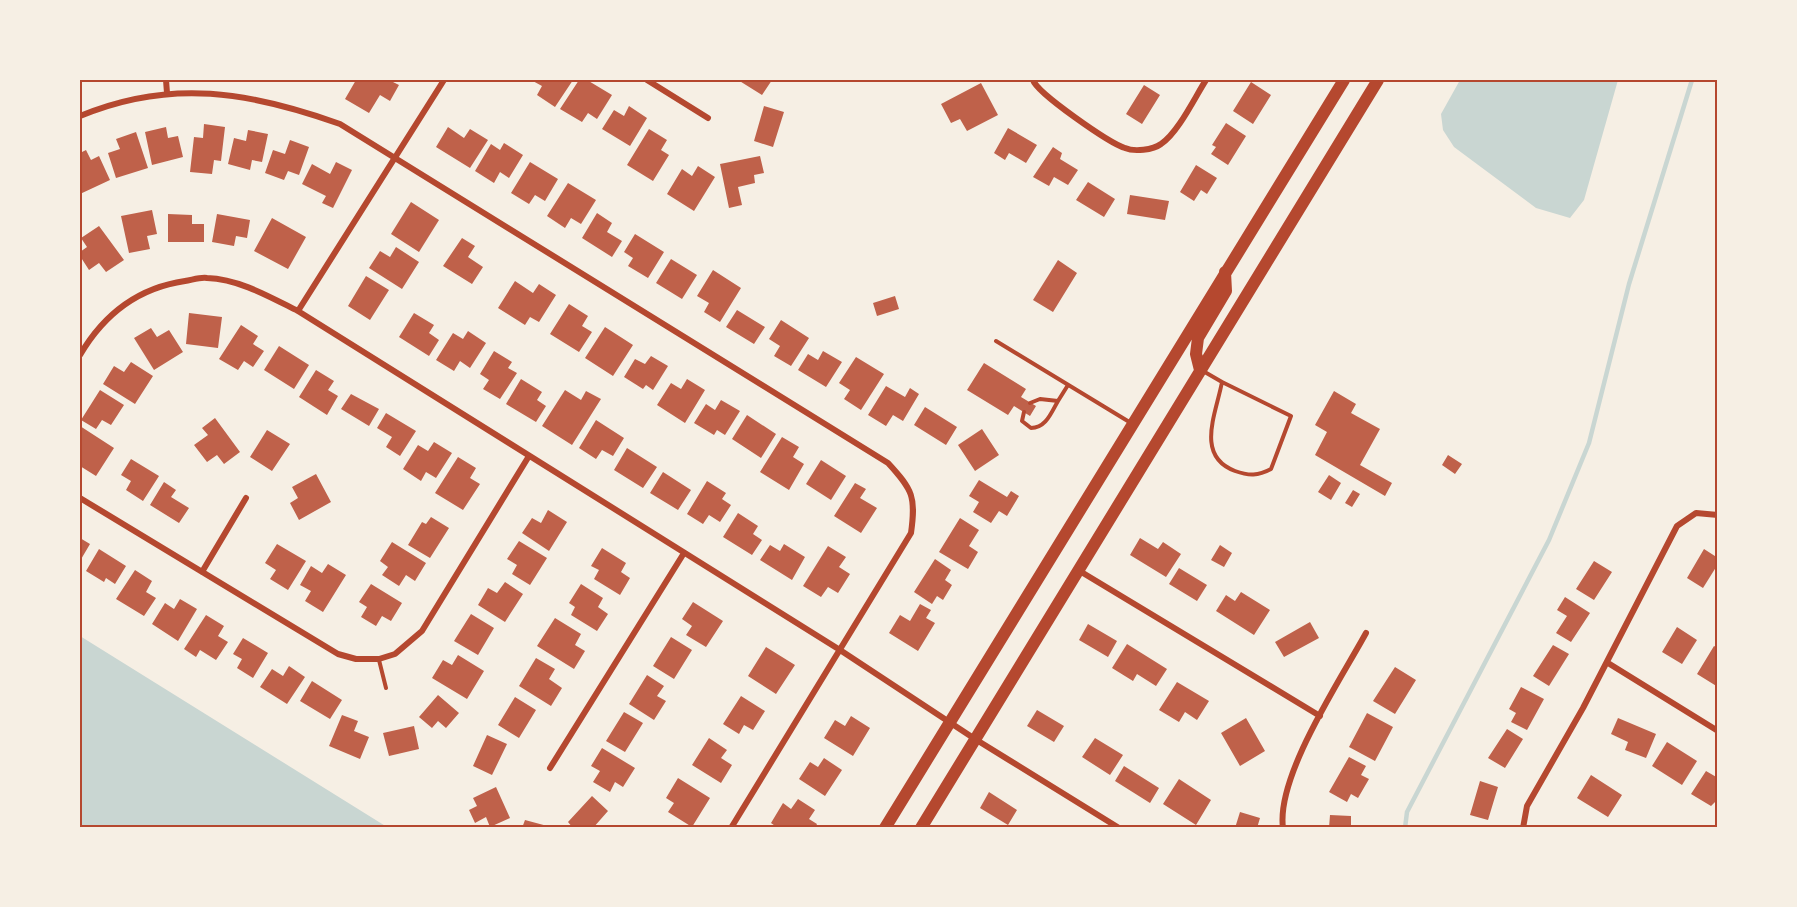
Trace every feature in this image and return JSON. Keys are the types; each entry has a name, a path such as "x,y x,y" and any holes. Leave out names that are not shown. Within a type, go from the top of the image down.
{"main road":[{"path":"885,828 1344,80"},
{"path":"921,828 1378,80"},
{"path":"1200,370 1196,354 1198,338 1226,291 1225,272"}],"street":[{"path":"166,80 168,93"},
{"path":"298,311 397,158 444,80"},
{"path":"647,80 708,118"},
{"path":"1033,80 1035,86 1048,99 1125,148 1140,150 1160,146 1172,134 1206,80"},
{"path":"80,116 108,104 168,93 236,94 295,108 340,124 888,463 906,482 915,504 911,533 731,828"},
{"path":"80,355 90,338 122,304 161,284 207,278 250,287 298,311 840,650 975,739 1119,828"},
{"path":"80,498 338,654 356,659 379,659 395,654 422,631 529,456"},
{"path":"202,572 246,498"},
{"path":"1522,828 1527,806 1608,663 1677,526 1696,513 1718,514"},
{"path":"550,768 684,553"},
{"path":"1078,570 1320,717"},
{"path":"1283,828 1287,793 1299,756 1366,633"},
{"path":"1608,663 1718,731"}],"lane":[{"path":"996,341 1132,423"},
{"path":"1200,370 1291,416 1271,469 1259,475 1244,475 1228,468 1215,458 1211,449 1222,382"},
{"path":"1024,412 1022,421 1031,428 1045,423 1068,385"},
{"path":"1030,403 1040,399 1058,401"},
{"path":"379,659 386,688"}],"shaded area":[{"path":"1460,80 1618,80 1584,200 1570,218 1536,208 1454,147 1443,130 1441,114"},
{"path":"80,636 387,827 80,827"}],"building":[{"path":"356,80 389,80 399,85 390,101 380,95 369,113 345,99"},
{"path":"531,80 573,80 555,107 537,95 542,86"},
{"path":"579,80 587,80 612,95 597,119 588,113 582,122 560,109"},
{"path":"738,80 772,80 762,95"},
{"path":"1251,82 1271,95 1253,124 1233,111"},
{"path":"981,83 998,115 967,131 960,119 951,123 941,104"},
{"path":"1144,85 1160,95 1142,124 1126,114"},
{"path":"629,106 647,118 630,146 602,129 614,110 624,116"},
{"path":"764,106 784,112 773,147 754,141"},
{"path":"1226,123 1246,136 1228,165 1211,154 1216,147 1212,145"},
{"path":"204,124 225,127 221,161 214,160 212,174 190,172 194,137 203,138"},
{"path":"166,127 168,138 178,136 183,157 152,165 145,132"},
{"path":"448,127 464,138 470,129 488,140 470,168 436,147"},
{"path":"1008,128 1037,145 1026,163 1009,153 1005,160 994,153"},
{"path":"649,129 667,140 661,150 669,155 653,181 627,165"},
{"path":"248,130 268,134 262,162 252,160 250,170 228,164 234,138 246,141"},
{"path":"136,132 148,168 116,178 108,153 120,149 116,139"},
{"path":"290,140 309,147 299,175 288,171 284,180 265,173 273,150 285,154"},
{"path":"504,143 523,155 509,178 500,172 494,183 475,171 491,144 500,150"},
{"path":"1053,147 1062,153 1060,159 1078,170 1068,185 1054,177 1049,186 1033,177"},
{"path":"86,150 91,160 99,156 110,180 80,194 80,153"},
{"path":"760,156 764,173 754,175 755,183 738,187 742,205 729,208 720,164"},
{"path":"336,162 352,170 333,208 322,203 326,196 302,184 312,164 330,174"},
{"path":"530,162 558,179 545,201 535,195 529,204 511,193"},
{"path":"1196,165 1217,178 1207,194 1201,190 1194,201 1180,192"},
{"path":"698,166 715,177 694,211 667,194 682,169 692,176"},
{"path":"1088,182 1115,199 1104,217 1076,200"},
{"path":"568,183 596,200 581,224 571,218 565,228 547,216"},
{"path":"1130,195 1169,201 1165,220 1127,214"},
{"path":"411,202 439,220 419,252 391,234"},
{"path":"152,210 157,234 147,236 150,249 129,253 121,216"},
{"path":"597,213 612,223 607,232 622,241 612,257 582,238"},
{"path":"168,214 192,215 192,224 204,224 204,242 168,242"},
{"path":"217,214 250,220 247,238 236,236 234,246 212,242"},
{"path":"272,218 306,237 288,269 254,251"},
{"path":"99,226 124,260 106,272 99,263 89,270 80,256 80,252 87,247 81,238"},
{"path":"635,234 664,252 648,278 628,266 633,258 624,252"},
{"path":"462,238 475,246 468,257 483,267 472,284 443,266"},
{"path":"396,247 419,262 402,289 369,268 380,251 390,257"},
{"path":"671,259 697,275 682,299 656,283"},
{"path":"1058,260 1077,273 1053,312 1033,300"},
{"path":"713,270 741,288 720,322 704,312 709,303 697,296"},
{"path":"366,276 389,290 370,320 348,306"},
{"path":"515,281 533,293 539,284 556,295 539,322 530,317 525,325 498,308"},
{"path":"895,296 899,309 877,316 873,303"},
{"path":"569,304 588,316 582,326 592,332 579,352 550,334"},
{"path":"737,310 765,327 754,344 726,327"},
{"path":"189,313 222,317 218,348 186,344"},
{"path":"414,313 434,325 429,333 439,340 429,356 399,337"},
{"path":"781,320 809,338 791,366 774,356 780,346 769,339"},
{"path":"241,325 258,336 253,344 264,351 253,367 244,361 238,370 219,359"},
{"path":"605,327 633,345 613,376 585,358"},
{"path":"151,328 157,337 169,330 183,352 154,370 134,338"},
{"path":"468,331 486,343 470,368 460,361 454,371 436,360 453,333 463,339"},
{"path":"279,346 309,365 294,389 264,370"},
{"path":"494,351 512,362 508,368 517,373 500,399 483,389 489,380 480,374"},
{"path":"823,351 842,362 826,387 798,370 808,354 818,360"},
{"path":"651,356 668,366 653,390 646,385 643,389 624,377 635,359 645,364"},
{"path":"856,357 884,374 861,410 844,399 850,390 839,383"},
{"path":"131,362 153,376 135,404 103,384 114,366 124,372"},
{"path":"984,363 1026,389 1021,397 1036,406 1030,416 1014,406 1008,415 967,390"},
{"path":"316,370 334,381 328,390 338,396 327,415 299,397"},
{"path":"521,379 542,392 537,400 546,406 536,422 506,404"},
{"path":"687,379 705,390 685,423 657,405 671,383 681,389"},
{"path":"886,386 905,397 910,388 919,394 903,421 893,415 886,426 868,415"},
{"path":"100,390 124,405 111,425 102,420 96,429 81,420"},
{"path":"565,390 581,400 586,391 601,399 572,445 542,426"},
{"path":"1334,391 1356,404 1351,413 1380,429 1360,465 1392,483 1385,496 1315,455 1327,432 1315,425"},
{"path":"351,394 379,409 369,426 341,409"},
{"path":"721,400 740,411 725,435 717,430 714,435 694,423 706,404 715,410"},
{"path":"925,407 957,427 946,445 914,425"},
{"path":"386,413 416,431 400,456 386,447 392,437 377,428"},
{"path":"747,415 776,434 761,458 732,439"},
{"path":"215,418 240,452 224,464 217,455 207,462 194,445 208,435 202,428"},
{"path":"596,420 624,438 613,456 602,450 596,459 579,448"},
{"path":"80,426 114,448 96,476 80,466"},
{"path":"982,429 999,455 975,471 958,445"},
{"path":"267,430 290,444 272,471 250,457"},
{"path":"782,437 799,447 793,457 804,464 789,490 760,472"},
{"path":"434,442 452,453 436,478 426,472 421,481 403,469 418,445 428,451"},
{"path":"627,448 657,467 643,488 614,470"},
{"path":"1448,455 1462,464 1455,474 1442,465"},
{"path":"458,457 476,468 470,478 480,484 463,510 435,493"},
{"path":"131,459 159,476 143,501 126,490 131,481 121,475"},
{"path":"821,460 846,476 831,500 806,484"},
{"path":"663,472 691,490 678,510 650,493"},
{"path":"316,474 331,502 299,520 290,503 298,498 292,487"},
{"path":"1329,475 1341,483 1331,500 1318,492"},
{"path":"979,480 1007,497 1011,491 1019,496 1007,516 999,511 991,523 973,512 979,502 969,496"},
{"path":"707,481 726,493 722,499 731,505 720,522 709,515 703,524 687,514"},
{"path":"164,482 176,490 171,497 189,508 179,523 150,505"},
{"path":"855,483 866,489 860,498 877,508 861,533 834,516"},
{"path":"1353,490 1360,494 1352,507 1345,503"},
{"path":"548,510 567,522 549,551 522,533 532,518 541,523"},
{"path":"738,513 758,526 753,534 762,540 752,555 723,537"},
{"path":"431,517 449,528 430,558 408,545 422,522 426,524"},
{"path":"960,518 979,530 969,546 978,552 968,569 939,552"},
{"path":"80,538 90,544 80,561"},
{"path":"1140,538 1158,549 1163,542 1181,554 1166,577 1130,555"},
{"path":"519,541 547,558 530,585 512,574 517,565 507,559"},
{"path":"392,542 426,563 415,581 406,575 399,586 382,575 388,567 380,561"},
{"path":"277,544 306,561 288,590 270,579 276,570 265,563"},
{"path":"784,544 805,557 792,580 760,560 770,545 780,551"},
{"path":"1220,545 1232,553 1224,567 1211,560"},
{"path":"828,546 846,557 839,567 850,574 838,593 828,587 821,597 803,586"},
{"path":"602,548 626,563 621,572 630,578 620,595 594,579 599,570 591,566"},
{"path":"99,549 126,566 115,584 106,578 104,582 86,571"},
{"path":"1704,549 1718,558 1718,564 1703,588 1687,578"},
{"path":"935,559 951,570 945,580 952,585 943,600 937,596 932,604 914,592"},
{"path":"1594,561 1612,572 1594,600 1576,589"},
{"path":"328,564 346,575 323,612 305,601 311,591 300,585 311,566 322,573"},
{"path":"1179,568 1207,585 1197,601 1169,584"},
{"path":"135,570 152,581 146,592 156,598 144,616 116,599"},
{"path":"505,582 523,594 505,622 478,605 488,588 497,593"},
{"path":"371,584 402,603 391,621 382,616 376,626 361,617 367,607 359,602"},
{"path":"581,584 603,598 598,607 608,614 597,631 571,615 575,607 569,603"},
{"path":"1241,592 1270,610 1254,635 1216,611 1226,595 1235,601"},
{"path":"1565,597 1590,613 1571,642 1556,633 1567,616 1557,610"},
{"path":"180,599 197,609 178,641 152,624 165,603 174,609"},
{"path":"693,602 723,621 706,647 686,635 692,626 682,619"},
{"path":"920,604 931,610 926,618 935,623 918,651 889,633 900,615 910,621"},
{"path":"471,614 494,628 478,655 454,641"},
{"path":"206,615 224,626 218,636 228,642 216,660 200,650 196,657 184,649"},
{"path":"555,618 581,634 575,645 585,651 574,669 537,646"},
{"path":"1310,622 1319,638 1284,657 1275,642"},
{"path":"1088,624 1117,641 1108,657 1079,640"},
{"path":"1677,627 1697,640 1682,664 1662,652"},
{"path":"671,637 692,650 674,679 653,666"},
{"path":"243,638 268,653 253,678 237,668 242,659 233,654"},
{"path":"1127,644 1167,669 1156,686 1137,674 1133,681 1112,668"},
{"path":"1553,645 1569,654 1549,686 1533,676"},
{"path":"1714,646 1718,648 1718,687 1697,674"},
{"path":"766,647 795,665 776,694 748,676"},
{"path":"458,655 484,671 467,699 432,678 443,660 452,665"},
{"path":"536,658 555,669 549,679 562,688 551,706 519,686"},
{"path":"289,666 305,677 287,704 260,687 272,669 283,676"},
{"path":"1395,667 1416,680 1395,714 1373,701"},
{"path":"647,675 664,686 657,696 666,701 654,720 629,704"},
{"path":"312,681 342,700 330,719 300,701"},
{"path":"1177,682 1209,701 1197,720 1185,712 1179,722 1159,710"},
{"path":"1521,687 1544,699 1527,730 1511,722 1516,713 1509,709"},
{"path":"438,695 459,713 446,728 438,721 432,728 419,717"},
{"path":"741,696 765,711 753,730 744,725 739,734 723,724"},
{"path":"515,697 536,710 519,738 498,725"},
{"path":"1037,710 1064,726 1054,742 1027,726"},
{"path":"624,712 643,723 625,752 606,741"},
{"path":"1367,713 1393,727 1375,761 1349,747"},
{"path":"342,715 358,721 354,731 369,737 360,759 329,746"},
{"path":"851,716 870,728 853,756 824,738 835,720 845,726"},
{"path":"1246,718 1265,751 1240,766 1221,733"},
{"path":"1618,718 1656,734 1646,758 1625,750 1628,742 1611,734"},
{"path":"414,726 419,749 389,756 383,733"},
{"path":"1507,729 1523,739 1505,768 1488,758"},
{"path":"487,735 507,744 492,775 473,766"},
{"path":"709,738 727,750 721,758 732,765 721,783 692,765"},
{"path":"1095,738 1123,755 1110,775 1082,757"},
{"path":"1667,742 1697,761 1682,785 1652,766"},
{"path":"602,748 635,768 623,787 615,782 610,792 593,782 600,771 591,766"},
{"path":"1349,757 1366,766 1361,775 1369,779 1358,798 1351,794 1347,802 1329,792"},
{"path":"824,758 842,770 825,796 799,779 810,762 818,767"},
{"path":"1124,766 1159,788 1150,803 1115,781"},
{"path":"1706,771 1718,778 1718,799 1711,806 1691,794"},
{"path":"1591,775 1622,795 1608,817 1577,798"},
{"path":"678,778 710,798 692,827 668,812 674,803 666,798"},
{"path":"1179,779 1211,800 1196,825 1163,804"},
{"path":"1480,781 1498,787 1488,820 1470,815"},
{"path":"496,787 510,818 490,827 486,817 475,823 469,810 477,806 473,798"},
{"path":"989,792 1017,810 1008,825 980,808"},
{"path":"592,796 608,811 593,828 573,828 568,822"},
{"path":"798,799 815,810 809,819 817,824 815,828 778,828 771,823 783,803 791,809"},
{"path":"1240,812 1260,818 1257,828 1235,828"},
{"path":"1330,815 1351,816 1351,828 1329,828"},
{"path":"525,820 551,827 551,828 522,828"}],"waterway":[{"path":"1405,828 1407,812 1549,540 1589,443 1629,284 1692,80"}]}
